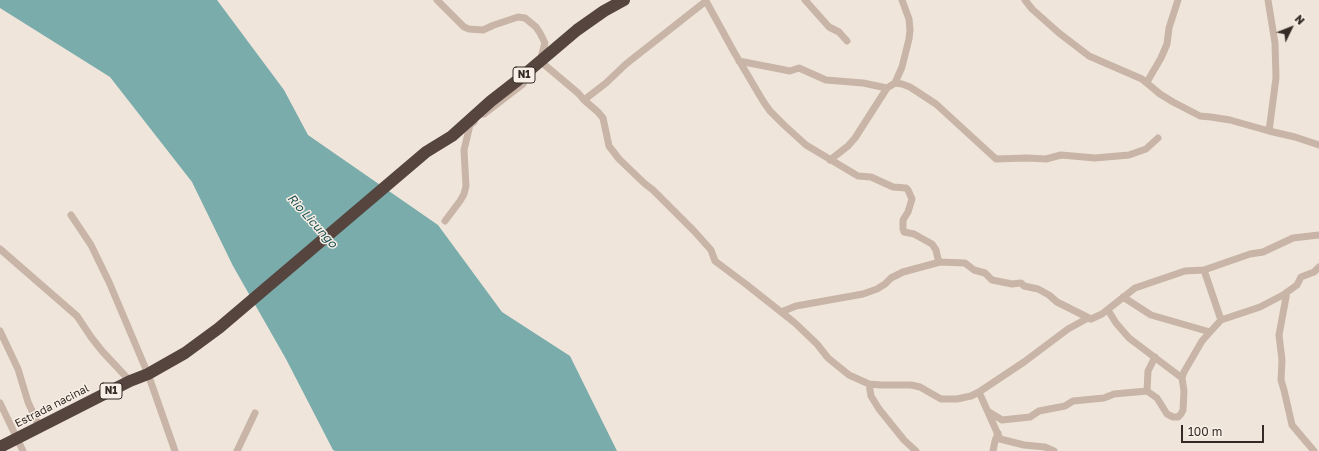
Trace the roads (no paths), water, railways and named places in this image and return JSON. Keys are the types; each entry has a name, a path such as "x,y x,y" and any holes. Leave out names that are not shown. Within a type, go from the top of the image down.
{"highway":[{"name":"N1","path":"542,63 577,30 604,11 624,0"},
{"name":"Estrada nacinal","path":"0,447 130,381 148,374 185,353 219,328 426,152 452,136 491,101 542,63"}],"street":[{"path":"437,0 464,27 469,29 483,30 494,24 518,16 525,18 536,27 545,43 542,63 502,101 470,125 464,150 466,186 460,201 445,221"},
{"path":"805,0 829,27 839,32 847,41"},
{"path":"830,160 848,146 855,138 887,88 895,83 902,67 909,39 909,19 902,0"},
{"path":"1025,0 1032,9 1089,56 1147,82 1160,94 1200,116 1211,116 1230,120 1295,137 1319,145"},
{"path":"1147,82 1161,58 1167,44 1169,28 1178,0"},
{"path":"1268,0 1275,43 1276,72 1269,131"},
{"path":"584,100 606,83 626,64 706,1 739,61 763,101 774,116 806,145 858,176 872,177 893,187 906,188 912,199 908,212 903,220 904,231 914,234 932,244 936,250 940,262"},
{"path":"739,61 790,71 799,68 826,80 870,84 887,88"},
{"path":"542,63 598,112 603,118 609,146 619,159 630,171 654,190 694,231 711,250 715,261 781,312 817,344 828,358 849,375 869,384 882,386 911,385 920,387 941,399 971,396 1024,362 1068,329 1088,318 1091,319 1108,310 1135,288 1185,271 1204,270 1250,254 1263,252 1293,238 1319,235"},
{"path":"895,83 910,87 936,104 996,159 1046,159 1061,154 1095,158 1129,155 1146,149 1158,138"},
{"path":"71,215 91,245 109,282 148,374 175,451"},
{"path":"0,249 77,316 102,351 130,381"},
{"path":"781,312 796,306 863,294 877,289 891,278 903,272 940,262 965,263 974,270 985,274 992,280 1012,284 1021,283 1023,286 1038,289 1076,312 1091,319"},
{"path":"988,412 1002,420 1030,417 1039,411 1065,406 1073,401 1104,398 1114,394 1147,391 1157,398 1167,414 1173,417 1178,417 1182,410 1184,391 1182,378 1184,372 1202,341 1210,332 1222,320 1260,307 1288,292 1297,285 1301,277 1314,272 1319,267"},
{"path":"1204,270 1222,320"},
{"path":"1288,292 1279,335 1282,360 1281,380 1292,425 1314,451"},
{"path":"1123,297 1151,315 1210,332"},
{"path":"1108,310 1116,323 1129,338 1182,378"},
{"path":"0,331 18,369 28,402 39,426"},
{"path":"1147,391 1148,371 1155,357"},
{"path":"869,384 871,396 878,409 904,440 916,451"},
{"path":"979,392 1000,440 1045,447 1054,451"},
{"path":"0,403 23,451"},
{"path":"237,451 255,413"},
{"path":"993,451 998,433"}],"water":[{"name":"Rio Licungo","path":"0,0 217,0 284,90 308,135 438,225 502,312 570,356 617,451 333,450 286,359 233,266 192,182 110,77 0,8"}]}
